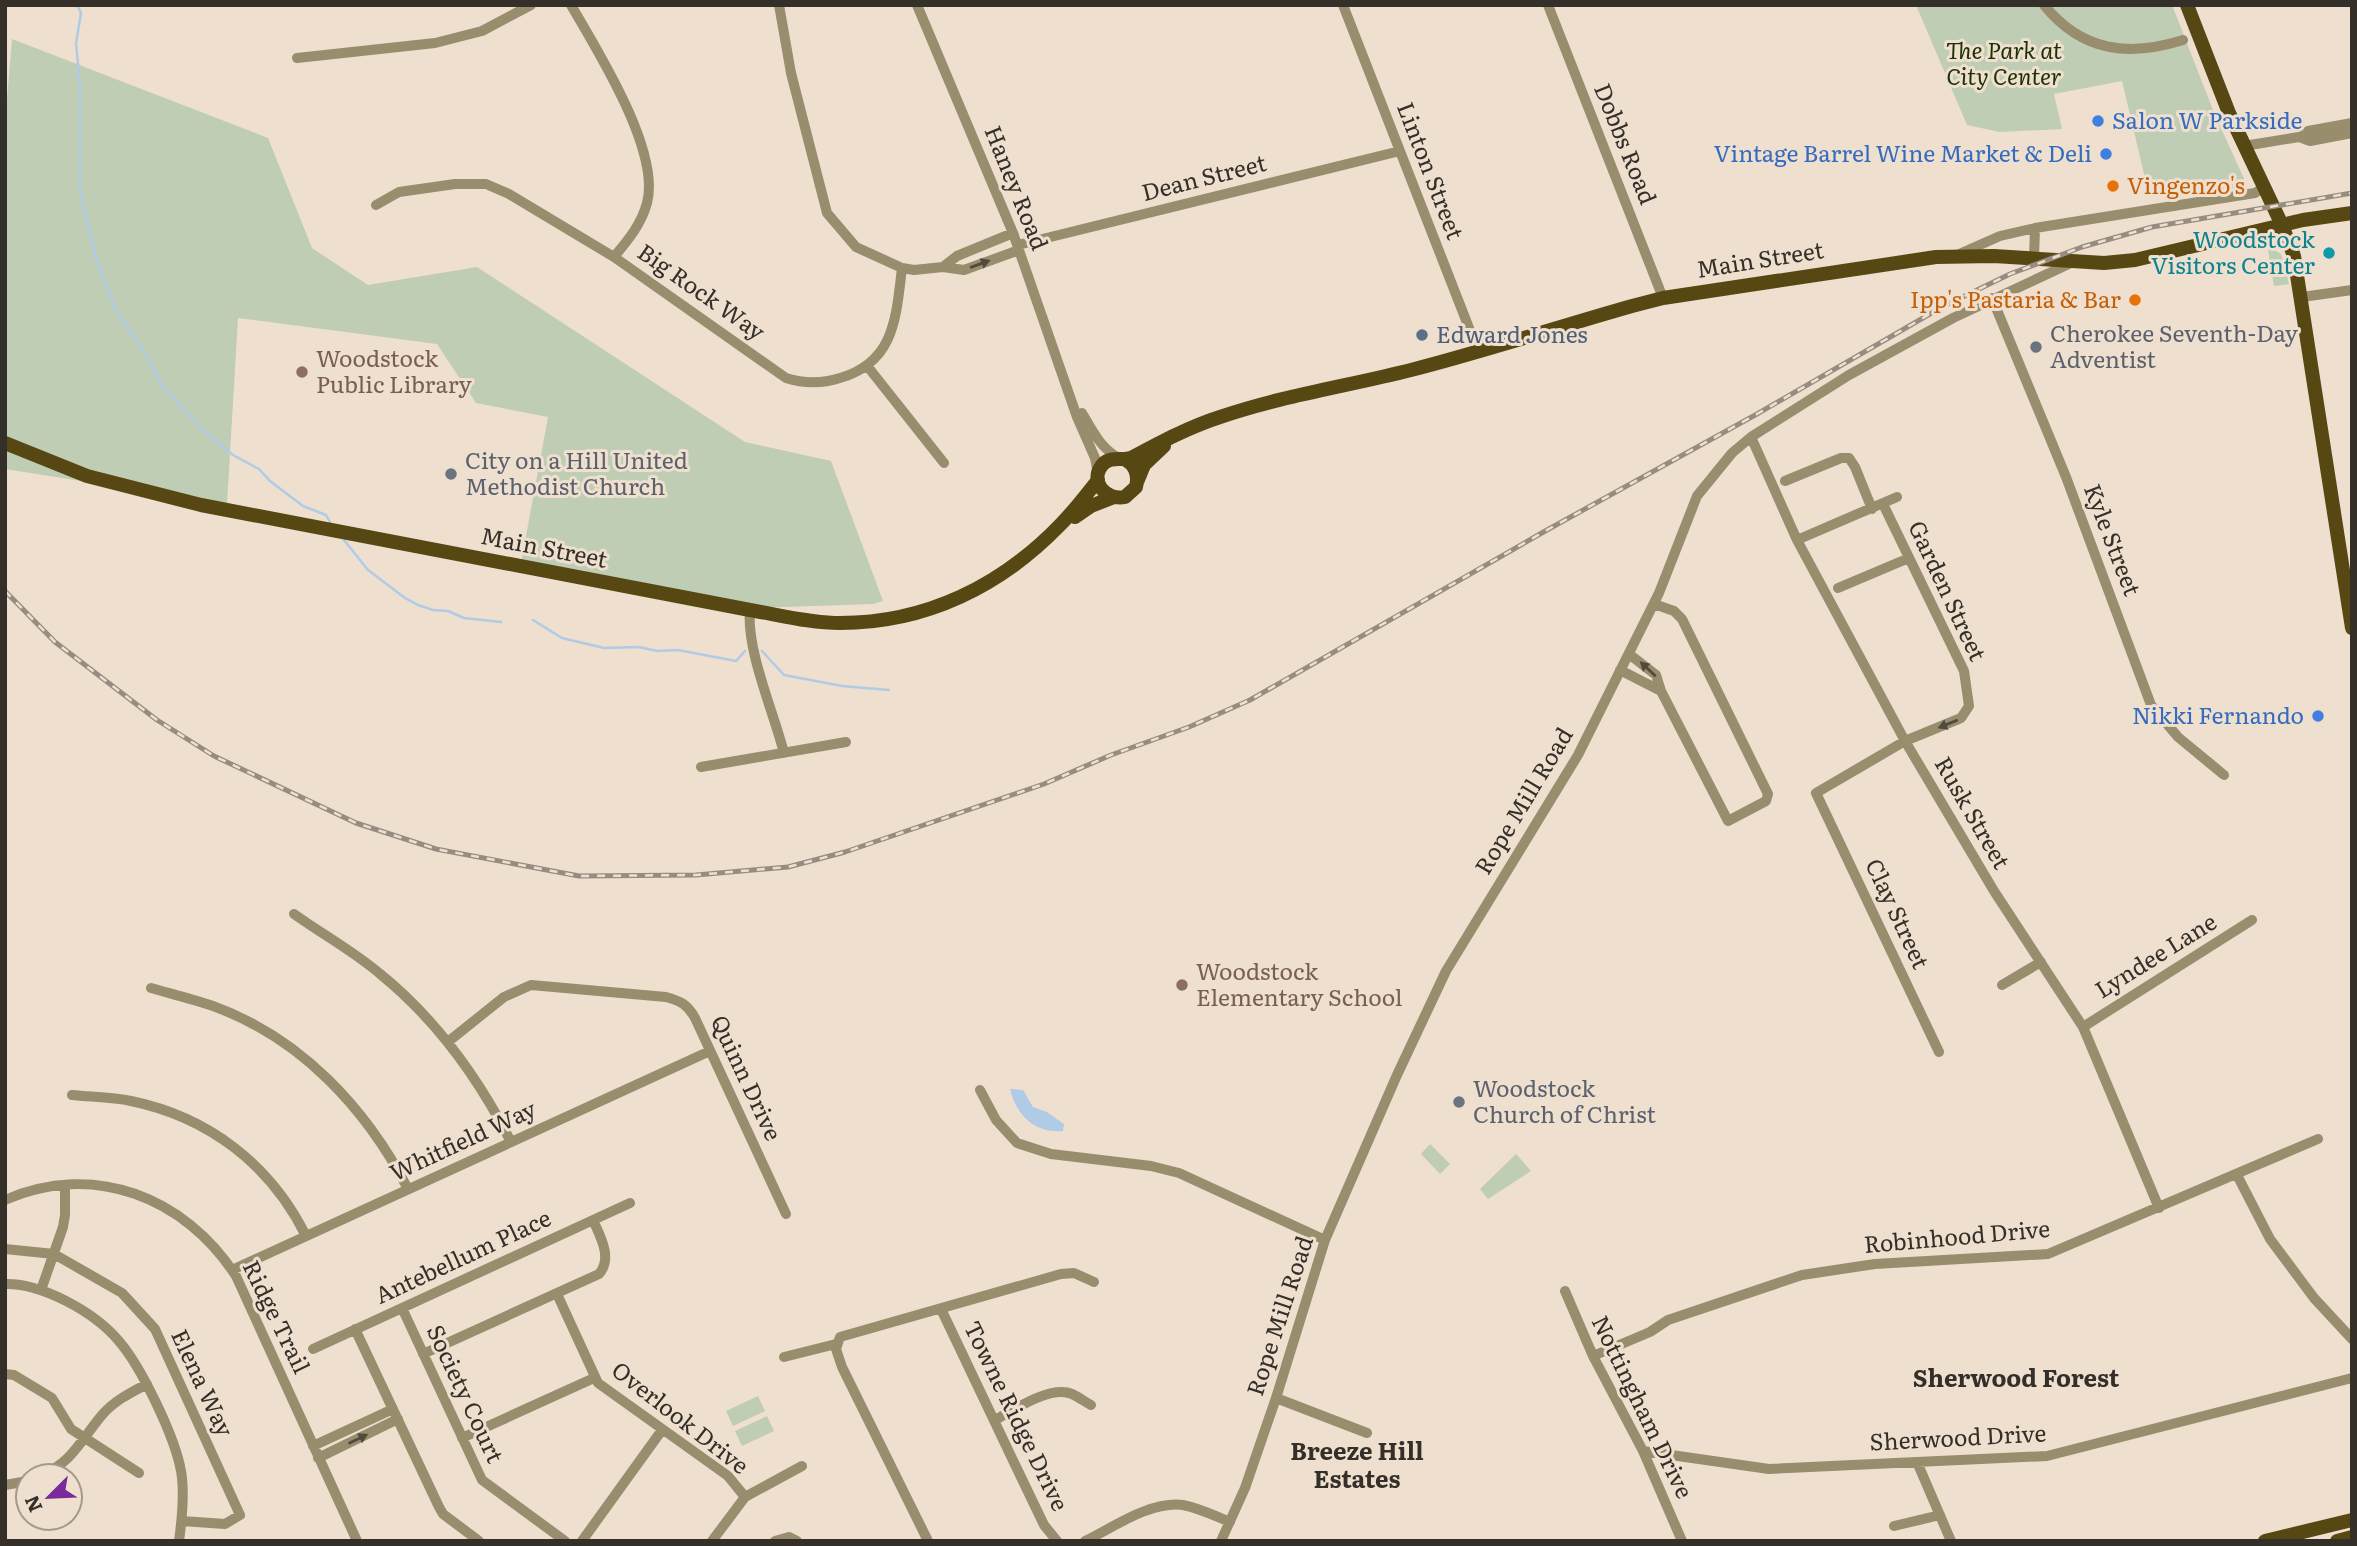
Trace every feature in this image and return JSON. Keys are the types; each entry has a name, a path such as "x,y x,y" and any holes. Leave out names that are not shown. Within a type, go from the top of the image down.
{"main road":[{"path":"2187,5 2244,146 2294,256 2352,628"},
{"name":"Main Street","path":"1059,526 1098,477 1107,461 1123,459 1222,416 1415,369 1632,306 1871,265 1955,256 2104,263 2144,258 2282,225 2352,213"},
{"name":"Main Street","path":"5,443 87,476 201,505 750,610 839,623 877,622 918,614 962,597 993,580 1059,526 1091,506 1128,495 1137,483 1144,465 1161,448 1185,432"},
{"path":"1123,459 1135,469 1137,483"},
{"path":"1098,477 1103,491 1114,497"},
{"path":"2265,1541 2352,1520"},
{"path":"2337,1541 2352,1537"}],"street":[{"path":"297,58 435,43 482,31 531,5"},
{"path":"571,5 612,76 639,139 648,173 648,201 638,228 614,257"},
{"path":"779,5 791,73 827,213 856,247 902,268 914,270 943,267 964,270 1018,247"},
{"name":"Haney Road","path":"917,5 1013,233 1077,417 1095,458 1098,477"},
{"name":"Linton Street","path":"1343,5 1478,351"},
{"name":"Dobbs Road","path":"1548,5 1663,299"},
{"path":"2044,5 2069,30 2093,42 2123,50 2144,50 2183,40"},
{"path":"2244,146 2299,137 2308,131 2352,123"},
{"path":"2299,137 2309,141 2352,133"},
{"name":"Dean Street","path":"1018,247 1400,151"},
{"name":"Big Rock Way","path":"376,205 399,192 455,184 486,184 509,194 614,257 786,378 801,383 822,383 868,367"},
{"path":"1955,256 2000,236 2035,228 2255,193 2263,188"},
{"path":"2034,258 2035,228"},
{"path":"943,267 957,256 1013,233"},
{"name":"Rope Mill Road","path":"1221,1541 1245,1488 1325,1240 1397,1075 1446,971 1578,755 1654,604 1697,496 1732,453 1751,437 1849,375 1992,298 2073,262"},
{"path":"902,268 895,323 885,346 868,367 944,463"},
{"path":"2302,298 2352,290"},
{"name":"Kyle Street","path":"1992,298 2066,477 2151,705 2178,737 2224,775"},
{"name":"Haney Road","path":"1069,389 1101,444 1110,454 1123,459"},
{"name":"Rusk Street","path":"1751,437 1797,540 1905,741 1994,891 2083,1027 2159,1208"},
{"name":"Garden Street","path":"1785,481 1841,458 1849,458 1909,558 1964,671 1969,706 1961,719 1905,741 1816,793"},
{"path":"1797,540 1897,497"},
{"path":"1838,588 1909,558"},
{"path":"1629,654 1656,675 1661,691 1728,821 1766,801 1768,794 1682,619 1674,611 1654,604"},
{"path":"750,610 748,626 753,649 784,753"},
{"path":"1620,670 1661,691"},
{"path":"701,767 846,742"},
{"name":"Clay Street","path":"1816,793 1939,1052"},
{"path":"294,914 378,972 449,1041 493,1107 511,1142"},
{"name":"Lyndee Lane","path":"2083,1027 2252,920"},
{"path":"2002,985 2040,962"},
{"name":"Quinn Drive","path":"449,1041 514,991 531,985 666,998 681,1002 695,1018 786,1214"},
{"path":"151,988 234,1015 277,1039 305,1059 362,1114 394,1162 408,1189"},
{"name":"Whitfield Way","path":"232,1270 710,1051"},
{"path":"979,1090 996,1120 1017,1143 1051,1154 1151,1166 1179,1173 1325,1240"},
{"path":"72,1095 151,1105 173,1112 215,1133 234,1146 268,1177 306,1236"},
{"name":"Robinhood Drive","path":"1593,1356 1650,1332 1668,1320 1802,1275 1875,1264 2048,1254 2318,1139"},
{"path":"2236,1175 2270,1239 2314,1298 2352,1339"},
{"name":"Ridge Trail","path":"5,1200 47,1186 88,1184 123,1189 164,1206 210,1243 232,1270 356,1541"},
{"path":"41,1290 65,1215 65,1185"},
{"name":"Antebellum Place","path":"313,1349 631,1203"},
{"path":"423,1354 593,1279 604,1269 603,1245 593,1220"},
{"name":"Elena Way","path":"5,1249 54,1254 122,1293 155,1329 240,1515 225,1524 182,1521"},
{"path":"928,1541 842,1367 836,1344 840,1337 1061,1274 1074,1273 1094,1282"},
{"path":"5,1284 18,1284 41,1290 84,1311 118,1340 146,1384 165,1424 181,1471 182,1521 179,1541"},
{"name":"Nottingham Drive","path":"1565,1291 1593,1356 1643,1451 1682,1541"},
{"name":"Overlook Drive","path":"557,1294 594,1378 604,1388 728,1476 745,1497"},
{"name":"Society Court","path":"402,1308 482,1480 565,1541"},
{"name":"Towne Ridge Drive","path":"941,1309 1044,1525 1057,1541"},
{"path":"355,1329 443,1514 479,1541"},
{"path":"784,1357 836,1344"},
{"path":"5,1374 14,1375 52,1398 71,1429 139,1473"},
{"path":"462,1438 594,1378"},
{"name":"Sherwood Drive","path":"1643,1451 1769,1469 2047,1456 2352,1378"},
{"path":"64,1462 118,1399 146,1384"},
{"path":"995,1420 1054,1392 1072,1394 1091,1405"},
{"path":"1276,1398 1367,1433"},
{"path":"313,1446 395,1414"},
{"path":"318,1458 395,1414"},
{"path":"582,1541 662,1430"},
{"path":"1917,1462 1951,1541"},
{"path":"712,1541 745,1497 802,1466"},
{"path":"1085,1541 1141,1514 1169,1505 1191,1507 1230,1522"},
{"path":"1894,1526 1940,1515"},
{"path":"775,1541 789,1537 797,1541"}],"green space":[{"name":"The Park at City Center","path":"1916,5 2172,5 2215,115 2246,183 2243,187 2215,191 2197,188 2149,195 2122,81 2054,94 2062,129 2000,132 1967,125"},
{"path":"12,39 268,138 312,248 368,285 477,267 745,442 831,461 883,601 873,604 754,608 521,563 548,417 476,403 437,344 238,318 227,504 5,469 5,123"},
{"path":"2273,249 2281,254 2289,284 2274,286 2268,250"},
{"path":"1430,1144 1450,1164 1440,1174 1421,1154"},
{"path":"1516,1154 1531,1171 1488,1199 1480,1189"},
{"path":"758,1396 765,1411 733,1426 726,1411"},
{"path":"767,1416 774,1431 742,1446 735,1431"}],"water":[{"path":"1010,1089 1023,1090 1033,1107 1047,1112 1064,1124 1063,1131 1044,1129 1028,1121 1017,1107"}],"waterway":[{"path":"77,5 81,13 76,43 80,85 80,191 97,262 117,312 145,353 163,387 204,431 233,455 259,469 270,481 303,506 326,515 330,522"},
{"path":"344,540 368,570 418,605 448,611 464,618 501,622"},
{"path":"533,620 562,638 604,648 678,650 736,661 745,651"},
{"path":"762,651 784,675 842,686 889,690"}],"railway":[{"path":"5,591 55,642 157,720 214,756 356,823 436,849 579,876 696,875 788,867 845,852 1044,784 1250,700 1942,307 2010,274 2082,247 2152,227 2352,193"}],"place":[{"name":"Salon W Parkside","path":"2098,121"},
{"name":"Vintage Barrel Wine Market & Deli","path":"2106,154"},
{"name":"Vingenzo's","path":"2113,186"},
{"name":"Woodstock Visitors Center","path":"2329,253"},
{"name":"Ipp's Pastaria & Bar","path":"2135,300"},
{"name":"Edward Jones","path":"1422,335"},
{"name":"Cherokee Seventh-Day Adventist","path":"2036,347"},
{"name":"Woodstock Public Library","path":"302,372"},
{"name":"City on a Hill United Methodist Church","path":"451,474"},
{"name":"Nikki Fernando","path":"2318,716"},
{"name":"Woodstock Elementary School","path":"1182,985"},
{"name":"Woodstock Church of Christ","path":"1459,1102"}],"district":[{"name":"Sherwood Forest","path":"2016,1379"},
{"name":"Breeze Hill Estates","path":"1357,1466"}]}
